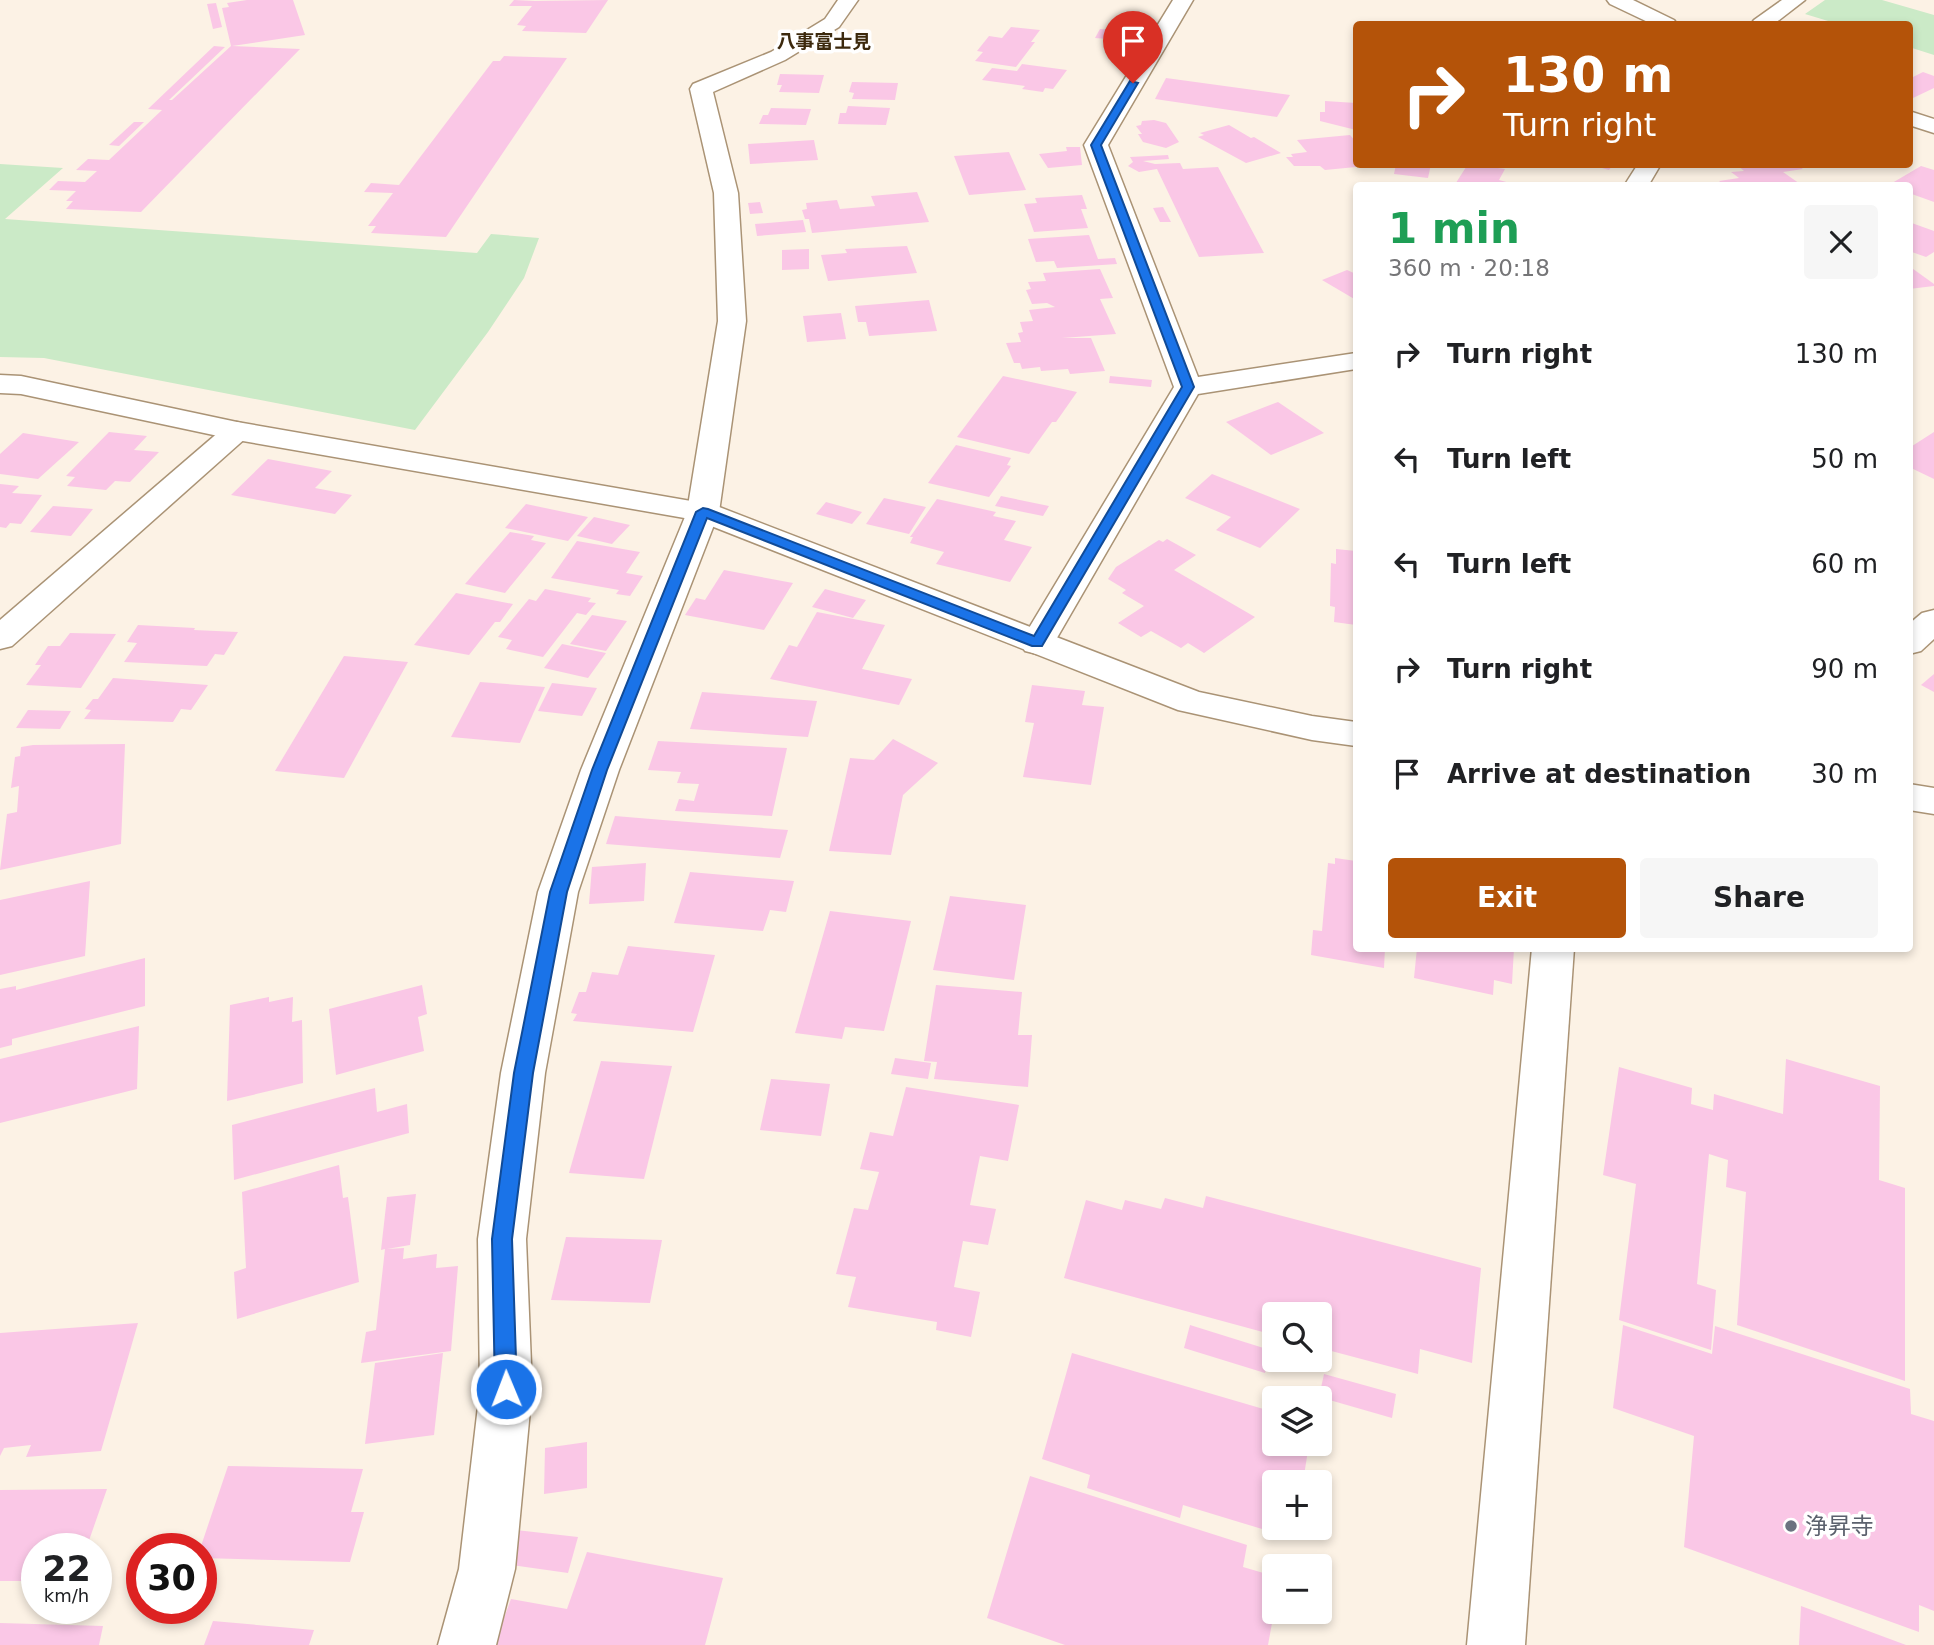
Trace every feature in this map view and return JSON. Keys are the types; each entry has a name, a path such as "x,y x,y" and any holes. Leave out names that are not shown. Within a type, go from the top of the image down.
{"street":[{"path":"467,1645 487,1569 506,1389 502,1239 523,1073 558,892 600,770 703,512 732,321 726,193 701,89 778,56 832,23 848,0"},
{"path":"1183,0 1096,145 1188,387"},
{"path":"1617,0 1661,21"},
{"path":"1765,21 1794,0"},
{"path":"1913,119 1934,126"},
{"path":"1188,387 1353,361"},
{"path":"0,384 21,385 237,432 703,512 1191,702 1312,729 1353,734"},
{"path":"1037,643 1188,387"},
{"path":"0,638 237,432"},
{"path":"1913,639 1934,621"},
{"path":"1913,798 1934,801"},
{"path":"1496,1645 1553,952"}],"green space":[{"path":"1825,0 1882,0 1934,15 1934,55 1913,48 1913,21 1828,21 1805,14"},
{"path":"0,164 63,168 5,219 477,253 491,234 539,238 524,278 488,332 415,430 44,358 0,357"}],"building":[{"path":"293,0 305,35 232,46 300,49 141,212 66,209 73,201 66,201 76,191 49,190 58,181 85,182 97,171 76,170 88,159 109,160 162,110 148,109 214,46 225,47 169,100 231,46 222,8 229,7 227,3"},
{"path":"514,0 608,0 586,33 522,31 526,26 517,25 532,6 509,6"},
{"path":"216,3 222,27 213,29 207,4"},
{"path":"1011,27 1040,30 1031,42 1035,42 1016,67 975,61 983,52 977,51 989,36 1002,38"},
{"path":"1100,29 1112,30 1107,39 1095,38"},
{"path":"504,56 567,58 446,237 371,233 376,226 368,226 393,193 364,192 371,183 399,185 493,61 500,61"},
{"path":"1022,64 1067,70 1053,89 1045,88 1043,92 1022,89 1025,86 982,80 992,68 1017,71"},
{"path":"1923,72 1934,76 1934,88 1913,98 1913,77"},
{"path":"780,74 824,75 819,93 779,92 782,85 777,85"},
{"path":"1166,78 1290,95 1277,117 1155,99"},
{"path":"852,82 898,83 895,100 852,99 854,93 849,92"},
{"path":"1325,101 1353,103 1353,129 1320,121 1320,112 1325,112"},
{"path":"848,106 890,108 886,125 838,124 840,113 846,113"},
{"path":"771,108 811,109 806,125 759,124 763,115 768,115"},
{"path":"1142,121 1166,123 1179,142 1166,148 1143,142 1138,134 1142,134 1136,126 1141,125"},
{"path":"134,122 144,122 119,146 109,145"},
{"path":"1229,125 1281,153 1246,163 1198,137 1204,135 1200,133"},
{"path":"1350,135 1353,138 1353,167 1325,170 1320,166 1294,166 1286,157 1307,152 1297,140"},
{"path":"814,140 818,160 750,164 748,144"},
{"path":"1066,147 1080,147 1082,165 1048,168 1039,154 1067,151"},
{"path":"1009,152 1026,190 969,195 954,156"},
{"path":"1168,155 1169,159 1143,161 1155,164 1180,163 1183,169 1218,167 1264,253 1199,257 1157,169 1139,172 1128,166 1133,162 1130,157"},
{"path":"1921,166 1934,170 1934,202 1913,194 1913,182 1894,182"},
{"path":"1395,168 1430,168 1428,178 1394,174"},
{"path":"1465,168 1505,169 1499,180 1506,182 1457,182"},
{"path":"1741,168 1803,169 1783,172 1797,182 1719,181 1739,178 1731,172 1744,171"},
{"path":"917,192 929,222 812,233 809,219 805,219 802,210 807,209 806,203 837,200 840,209 875,206 871,196"},
{"path":"1082,195 1087,209 1081,209 1088,228 1034,232 1024,204 1037,203 1035,198"},
{"path":"760,202 763,213 750,214 748,203"},
{"path":"1163,207 1171,222 1160,222 1153,208"},
{"path":"803,220 806,232 757,236 755,224"},
{"path":"1913,223 1934,231 1934,252 1926,257 1913,252"},
{"path":"1089,235 1098,259 1115,258 1117,264 1057,268 1054,261 1036,262 1028,239"},
{"path":"907,246 917,273 828,281 821,255 847,253 845,249"},
{"path":"809,249 809,269 782,270 782,250"},
{"path":"1100,269 1113,298 1100,299 1116,334 1062,338 1091,338 1105,371 1070,374 1068,369 1022,369 1020,363 1014,363 1006,343 1021,342 1018,333 1023,332 1020,322 1033,321 1029,310 1055,307 1047,303 1032,304 1026,290 1031,289 1028,282 1046,281 1043,273"},
{"path":"1913,269 1934,284 1913,289"},
{"path":"1347,270 1353,273 1353,298 1322,280"},
{"path":"929,300 937,331 869,336 866,322 858,322 855,306"},
{"path":"841,313 846,339 807,342 803,316"},
{"path":"1003,376 1077,392 1029,454 957,437"},
{"path":"1110,376 1152,380 1151,387 1109,383"},
{"path":"1278,402 1324,433 1271,455 1226,422"},
{"path":"109,432 147,436 134,450 159,452 130,482 115,481 106,490 67,486 75,477 66,476"},
{"path":"1934,432 1934,479 1913,469 1913,445"},
{"path":"23,433 79,442 38,479 0,474 0,454"},
{"path":"956,445 1011,458 1007,465 1011,466 989,497 928,483"},
{"path":"268,459 332,471 315,488 352,495 335,514 231,495"},
{"path":"1212,474 1300,509 1260,548 1216,530 1231,517 1185,498"},
{"path":"0,484 19,486 12,493 42,495 21,524 10,523 6,528 0,527"},
{"path":"1001,496 1049,506 1043,516 995,506"},
{"path":"884,498 926,507 909,534 866,524"},
{"path":"937,499 996,512 993,516 1016,521 1004,540 1032,547 1010,582 936,564 944,552 910,543 913,537 910,537"},
{"path":"826,502 862,512 852,524 816,514"},
{"path":"526,504 588,517 568,541 505,528"},
{"path":"53,506 93,509 71,536 30,532"},
{"path":"594,517 630,525 612,544 577,536"},
{"path":"510,532 534,536 531,540 546,543 505,593 465,584"},
{"path":"1167,539 1196,555 1174,570 1255,617 1204,653 1188,643 1181,648 1151,631 1141,637 1118,623 1144,606 1122,593 1126,590 1108,579 1116,567 1159,540 1163,542"},
{"path":"577,541 640,552 626,573 643,576 630,596 616,594 619,590 551,578"},
{"path":"1336,549 1353,551 1353,625 1334,622 1335,607 1330,606 1331,563 1336,564"},
{"path":"724,570 793,583 764,630 685,615 696,598 705,600"},
{"path":"545,589 591,598 588,602 596,603 586,615 577,613 543,657 506,649 512,640 498,637 529,599 536,601"},
{"path":"825,589 866,600 853,618 812,607"},
{"path":"456,593 513,604 469,655 414,645"},
{"path":"817,612 885,625 862,669 912,679 899,705 770,679 789,645 797,647"},
{"path":"592,615 627,621 606,651 570,644"},
{"path":"138,625 238,632 224,655 215,654 207,666 124,662 137,643 127,642"},
{"path":"70,633 116,634 81,688 26,685 41,665 35,665 48,646 60,646"},
{"path":"562,644 606,653 588,678 544,668"},
{"path":"344,656 408,662 344,778 275,771"},
{"path":"1934,674 1934,692 1921,685"},
{"path":"113,678 208,685 191,710 181,709 173,722 84,719 91,710 85,709 93,699 98,699"},
{"path":"480,682 545,687 520,743 451,737"},
{"path":"552,683 597,688 582,716 538,711"},
{"path":"1032,685 1085,691 1082,705 1104,707 1091,785 1023,777 1034,723 1025,722"},
{"path":"702,692 817,701 808,737 690,729"},
{"path":"28,710 71,711 60,729 16,728"},
{"path":"893,739 938,763 903,795 891,855 829,851 850,758 874,760"},
{"path":"658,741 787,748 772,816 675,811 679,799 694,801 699,784 677,783 681,772 648,770"},
{"path":"125,744 121,844 0,870 7,814 17,812 19,786 11,788 15,757 20,756 21,747"},
{"path":"615,816 788,830 780,858 606,844"},
{"path":"1335,858 1353,861 1353,952 1385,952 1384,968 1311,955 1313,930 1322,931 1328,863 1335,864"},
{"path":"646,863 644,901 589,904 592,867"},
{"path":"690,872 794,881 786,912 770,910 763,931 674,923"},
{"path":"90,881 85,956 0,975 0,900"},
{"path":"950,896 1026,905 1014,980 933,970"},
{"path":"830,911 911,921 884,1031 845,1027 842,1039 795,1033"},
{"path":"628,946 715,955 693,1032 573,1021 577,1014 571,1013 579,992 586,992 592,972 618,975"},
{"path":"1417,952 1514,952 1512,984 1494,980 1493,995 1414,978"},
{"path":"145,958 145,1006 12,1039 12,1045 0,1048 0,989 16,986 16,990"},
{"path":"422,985 427,1014 418,1017 424,1051 336,1075 329,1009"},
{"path":"936,985 1022,992 1018,1035 1032,1035 1028,1087 934,1079 937,1062 924,1061"},
{"path":"269,997 269,1002 293,997 292,1022 302,1020 303,1083 227,1101 230,1005"},
{"path":"139,1026 137,1089 0,1123 0,1059"},
{"path":"895,1058 931,1063 928,1079 891,1074"},
{"path":"1786,1059 1880,1086 1879,1180 1905,1188 1905,1381 1737,1325 1746,1192 1726,1187 1728,1160 1709,1154 1697,1284 1716,1290 1711,1350 1619,1320 1636,1184 1603,1175 1619,1067 1692,1088 1691,1104 1713,1110 1714,1094 1783,1114"},
{"path":"601,1061 672,1066 644,1179 569,1173"},
{"path":"771,1079 830,1084 821,1136 760,1130"},
{"path":"906,1087 1019,1105 1008,1161 980,1156 970,1205 996,1209 988,1245 963,1241 954,1287 980,1292 971,1337 936,1330 937,1322 848,1307 856,1277 836,1274 854,1208 868,1210 879,1172 860,1169 870,1132 893,1136"},
{"path":"375,1088 377,1112 407,1104 409,1133 234,1180 232,1125"},
{"path":"339,1165 343,1198 348,1197 359,1282 237,1319 234,1272 246,1268 242,1192"},
{"path":"416,1194 410,1245 387,1249 404,1248 403,1259 437,1254 436,1268 458,1266 451,1351 361,1363 366,1332 376,1330 385,1249 381,1250 387,1197"},
{"path":"1206,1196 1481,1268 1472,1363 1420,1349 1418,1374 1332,1351 1332,1302 1262,1302 1262,1332 1064,1278 1086,1200 1122,1210 1125,1200 1161,1209 1165,1198 1203,1208"},
{"path":"566,1237 662,1240 650,1303 551,1300"},
{"path":"138,1323 101,1451 26,1457 31,1445 4,1448 0,1456 0,1333"},
{"path":"1190,1325 1262,1348 1262,1372 1265,1373 1184,1348"},
{"path":"1623,1325 1712,1354 1715,1326 1910,1389 1911,1414 1934,1421 1934,1611 1919,1605 1919,1632 1684,1547 1694,1436 1613,1408"},
{"path":"443,1353 434,1435 365,1444 375,1363"},
{"path":"1072,1353 1262,1408 1262,1456 1307,1456 1305,1470 1262,1470 1262,1529 1183,1505 1180,1518 1087,1488 1090,1475 1042,1459"},
{"path":"1324,1374 1396,1394 1392,1418 1332,1401 1332,1386 1321,1386"},
{"path":"587,1442 587,1488 544,1494 545,1448"},
{"path":"228,1466 363,1469 351,1512 364,1512 350,1562 217,1558 217,1533 205,1533"},
{"path":"1030,1476 1247,1545 1243,1567 1262,1573 1262,1624 1272,1624 1268,1645 1065,1645 987,1618"},
{"path":"107,1489 92,1533 21,1533 21,1581 0,1581 0,1490"},
{"path":"516,1530 578,1537 568,1573 504,1564"},
{"path":"587,1552 723,1578 705,1645 494,1645 511,1599 567,1609"},
{"path":"1801,1606 1906,1645 1799,1645"},
{"path":"217,1621 314,1630 309,1645 204,1645 212,1624 217,1624"},
{"path":"0,1623 103,1626 99,1645 0,1645"}],"place":[{"name":"浄昇寺","path":"1791,1526"}],"district":[{"name":"八事富士見","path":"824,41"}],"route":[{"path":"506,1389 502,1239 523,1073 558,892 600,770 703,512 1037,643 1188,387 1096,145 1133,83"}]}
